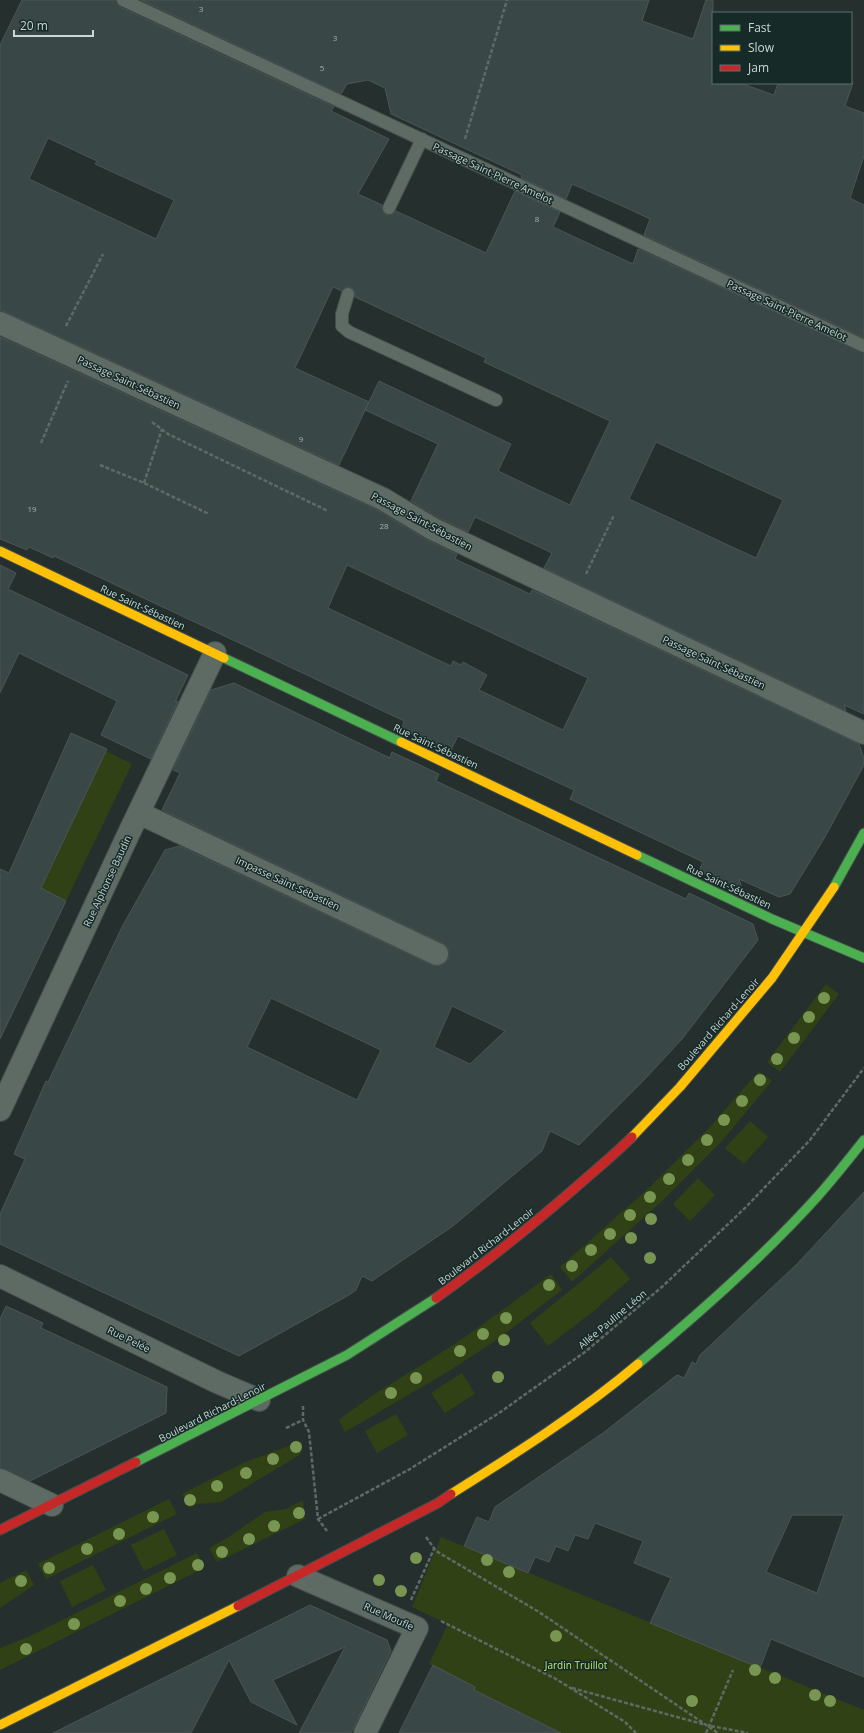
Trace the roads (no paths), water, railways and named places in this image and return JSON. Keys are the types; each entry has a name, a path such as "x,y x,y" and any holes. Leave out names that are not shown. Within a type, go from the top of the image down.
{"street":[{"name":"Passage Saint-Sébastien","path":"0,323 383,499 433,529 864,733"},
{"name":"Rue Saint-Sébastien","path":"0,551 772,919 864,958"},
{"name":"Rue Alphonse Baudin","path":"0,1110 215,653"},
{"name":"Impasse Saint-Sébastien","path":"139,813 437,954"},
{"name":"Boulevard Richard-Lenoir","path":"0,1530 347,1356 425,1306 477,1269 550,1210 620,1148 680,1087 772,978 805,932 839,880 864,833"},
{"path":"0,1725 298,1576 438,1503 535,1441 618,1381 700,1312 760,1256 818,1196 864,1140"},
{"name":"Rue Pelée","path":"0,1276 217,1382 259,1400"},
{"path":"0,1480 52,1505"},
{"name":"Rue Moufle","path":"298,1576 417,1628 365,1733"}],"lane":[{"name":"Passage Saint-Pierre Amelot","path":"123,0 864,346"},
{"path":"389,208 422,139"},
{"path":"348,294 342,314 342,326 349,332 496,400"}],"park label":[{"name":"Jardin Truillot","path":"576,1665"}]}
